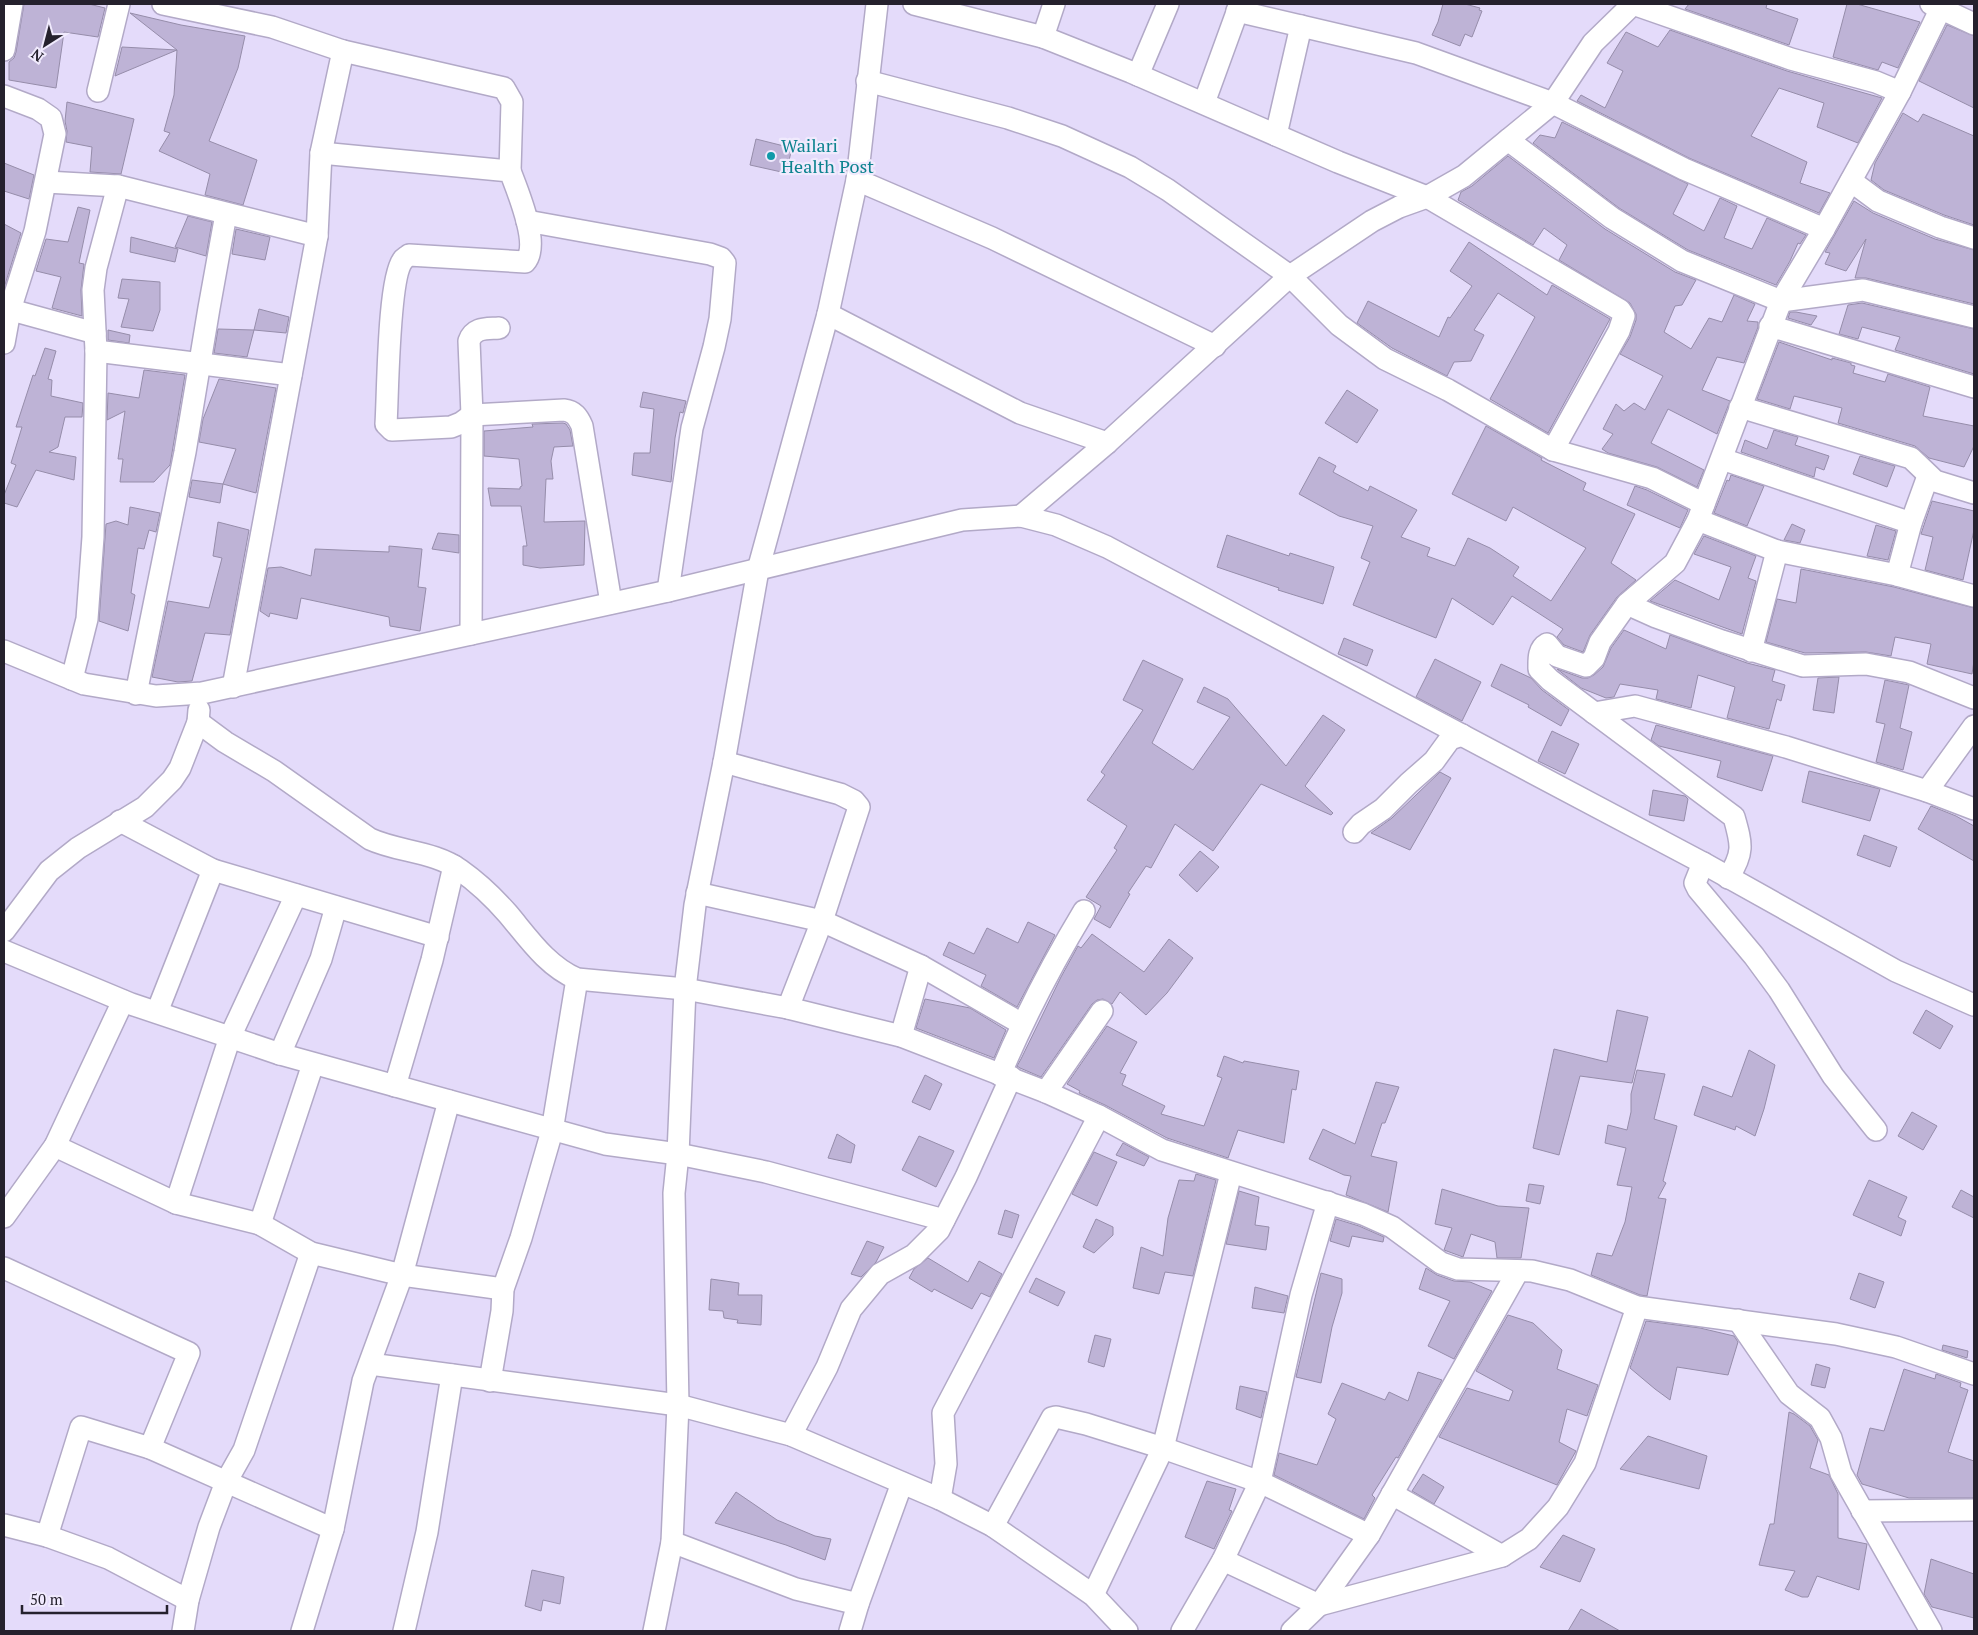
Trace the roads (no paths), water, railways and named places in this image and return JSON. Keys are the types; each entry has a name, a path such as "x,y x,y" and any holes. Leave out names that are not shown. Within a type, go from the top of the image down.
{"street":[{"path":"4,50 12,4"},
{"path":"98,91 119,4"},
{"path":"163,4 272,27 343,52 504,88 512,102 510,171 527,221 531,253 526,262 409,256 402,260 392,307 386,424 392,430 451,427 472,415 571,411 577,416 582,426 610,603"},
{"path":"654,1631 672,1542 678,1405 674,1193 678,1154 684,989 697,893 724,762 758,570 828,314 857,180 877,4"},
{"path":"914,4 1043,37 1427,197 1620,310 1624,316 1619,331 1553,450"},
{"path":"1043,37 1054,4"},
{"path":"1138,75 1168,4"},
{"path":"1021,516 1107,443 1290,276 1372,221 1399,207 1427,197 1464,176 1553,103 1593,43 1633,4 1791,59 1876,82 1900,92"},
{"path":"1728,878 1738,862 1741,845 1734,817 1550,680 1539,670 1538,656 1543,646 1547,644 1557,656 1586,666 1594,658 1600,642 1627,604 1674,563 1701,512 1781,301 1824,229 1900,92 1938,5 1974,24"},
{"path":"1204,103 1239,7 1301,26 1416,53 1553,103 1684,169 1824,229"},
{"path":"1276,135 1301,26"},
{"path":"232,687 317,236 320,154 343,52"},
{"path":"868,81 1008,118 1062,136 1130,167 1168,190 1290,276 1339,326 1365,346 1448,390 1553,450 1652,478 1701,512 1777,551 1897,575 1974,596"},
{"path":"4,96 38,109 51,118 56,134 35,231 7,309 4,343"},
{"path":"1508,140 1612,218 1682,261 1781,301 1863,290 1974,317"},
{"path":"320,154 510,171"},
{"path":"857,180 992,238 1215,346"},
{"path":"1851,181 1878,201 1940,227 1974,238"},
{"path":"46,182 118,186 317,236"},
{"path":"72,679 87,619 94,537 96,342 92,290 118,186"},
{"path":"136,694 185,452 226,214"},
{"path":"527,221 710,254 721,258 725,263 720,319 692,428 668,592"},
{"path":"7,309 96,342 200,363 291,375"},
{"path":"828,314 1020,413 1107,443"},
{"path":"1770,326 1974,387"},
{"path":"471,634 472,415 469,341 475,330 499,328"},
{"path":"1740,407 1911,458 1935,481 1974,493"},
{"path":"1722,459 1912,523"},
{"path":"1897,575 1928,476"},
{"path":"4,651 84,684 156,696 202,693 610,603 668,592 962,520 1021,516 1056,525 1108,547 1703,863 1896,971 1974,1005"},
{"path":"1751,651 1777,551"},
{"path":"1627,604 1656,617 1751,651 1803,666 1866,664 1909,672 1974,698"},
{"path":"4,931 49,872 78,848 145,807 172,780 180,768 198,722 202,693"},
{"path":"1594,713 1635,706 1786,747 1974,809"},
{"path":"198,722 225,742 274,771 370,839 380,844 442,859 454,866 473,880 506,912 544,957 564,973 577,979 684,989 788,1008 901,1036 1046,1092 1099,1116 1162,1150 1363,1214 1392,1227 1441,1264 1458,1269 1532,1271 1570,1280 1637,1307 1836,1334 1896,1347 1974,1374"},
{"path":"1927,792 1974,726"},
{"path":"1354,832 1361,824 1383,809 1434,761 1450,739 1462,735"},
{"path":"724,762 840,794 854,801 858,807 822,921 788,1008"},
{"path":"120,821 214,870 438,937"},
{"path":"1703,863 1695,883 1698,889 1759,962 1779,990 1833,1076 1876,1130"},
{"path":"395,1086 432,960 454,866"},
{"path":"157,1012 214,870"},
{"path":"697,893 822,921 921,966 1022,1024"},
{"path":"176,1202 230,1037 296,895"},
{"path":"280,1054 321,959 336,906"},
{"path":"791,1435 827,1367 851,1309 880,1274 914,1255 939,1230 966,1177 1005,1076 1022,1024 1063,946 1084,911"},
{"path":"4,951 123,1001 313,1064 552,1131 605,1144 678,1154 766,1172 944,1220"},
{"path":"901,1036 921,966"},
{"path":"490,1380 504,1289 552,1131 577,979"},
{"path":"4,1217 10,1196 56,1146 123,1001"},
{"path":"1046,1092 1102,1011"},
{"path":"260,1224 313,1064"},
{"path":"304,1631 333,1529 362,1381 402,1275 449,1101"},
{"path":"940,1499 946,1464 943,1413 1099,1116"},
{"path":"56,1146 176,1202 260,1224 312,1253 402,1275 504,1289"},
{"path":"1093,1595 1163,1448 1231,1173"},
{"path":"1182,1631 1223,1560 1260,1482 1301,1295 1328,1202"},
{"path":"183,1631 188,1600 208,1527 226,1482 244,1450 312,1253"},
{"path":"4,1268 189,1353 150,1448"},
{"path":"1292,1631 1319,1605 1369,1535 1518,1271"},
{"path":"1223,1560 1319,1605 1502,1556 1529,1539 1558,1507 1585,1463 1637,1307"},
{"path":"1738,1320 1790,1394 1820,1418 1830,1438 1841,1473 1931,1631"},
{"path":"370,1364 678,1405 791,1435 940,1499 993,1526 1093,1595 1127,1631"},
{"path":"404,1631 427,1532 452,1375"},
{"path":"993,1526 1052,1418 1061,1417 1163,1448 1260,1482 1369,1535"},
{"path":"47,1536 81,1427 150,1448 333,1529"},
{"path":"850,1631 902,1483"},
{"path":"1392,1494 1502,1556"},
{"path":"1862,1511 1974,1510"},
{"path":"4,1525 47,1536 108,1558 188,1600"},
{"path":"672,1542 796,1589 858,1604"}],"place":[{"name":"Wailari Health Post","path":"771,156"}]}
